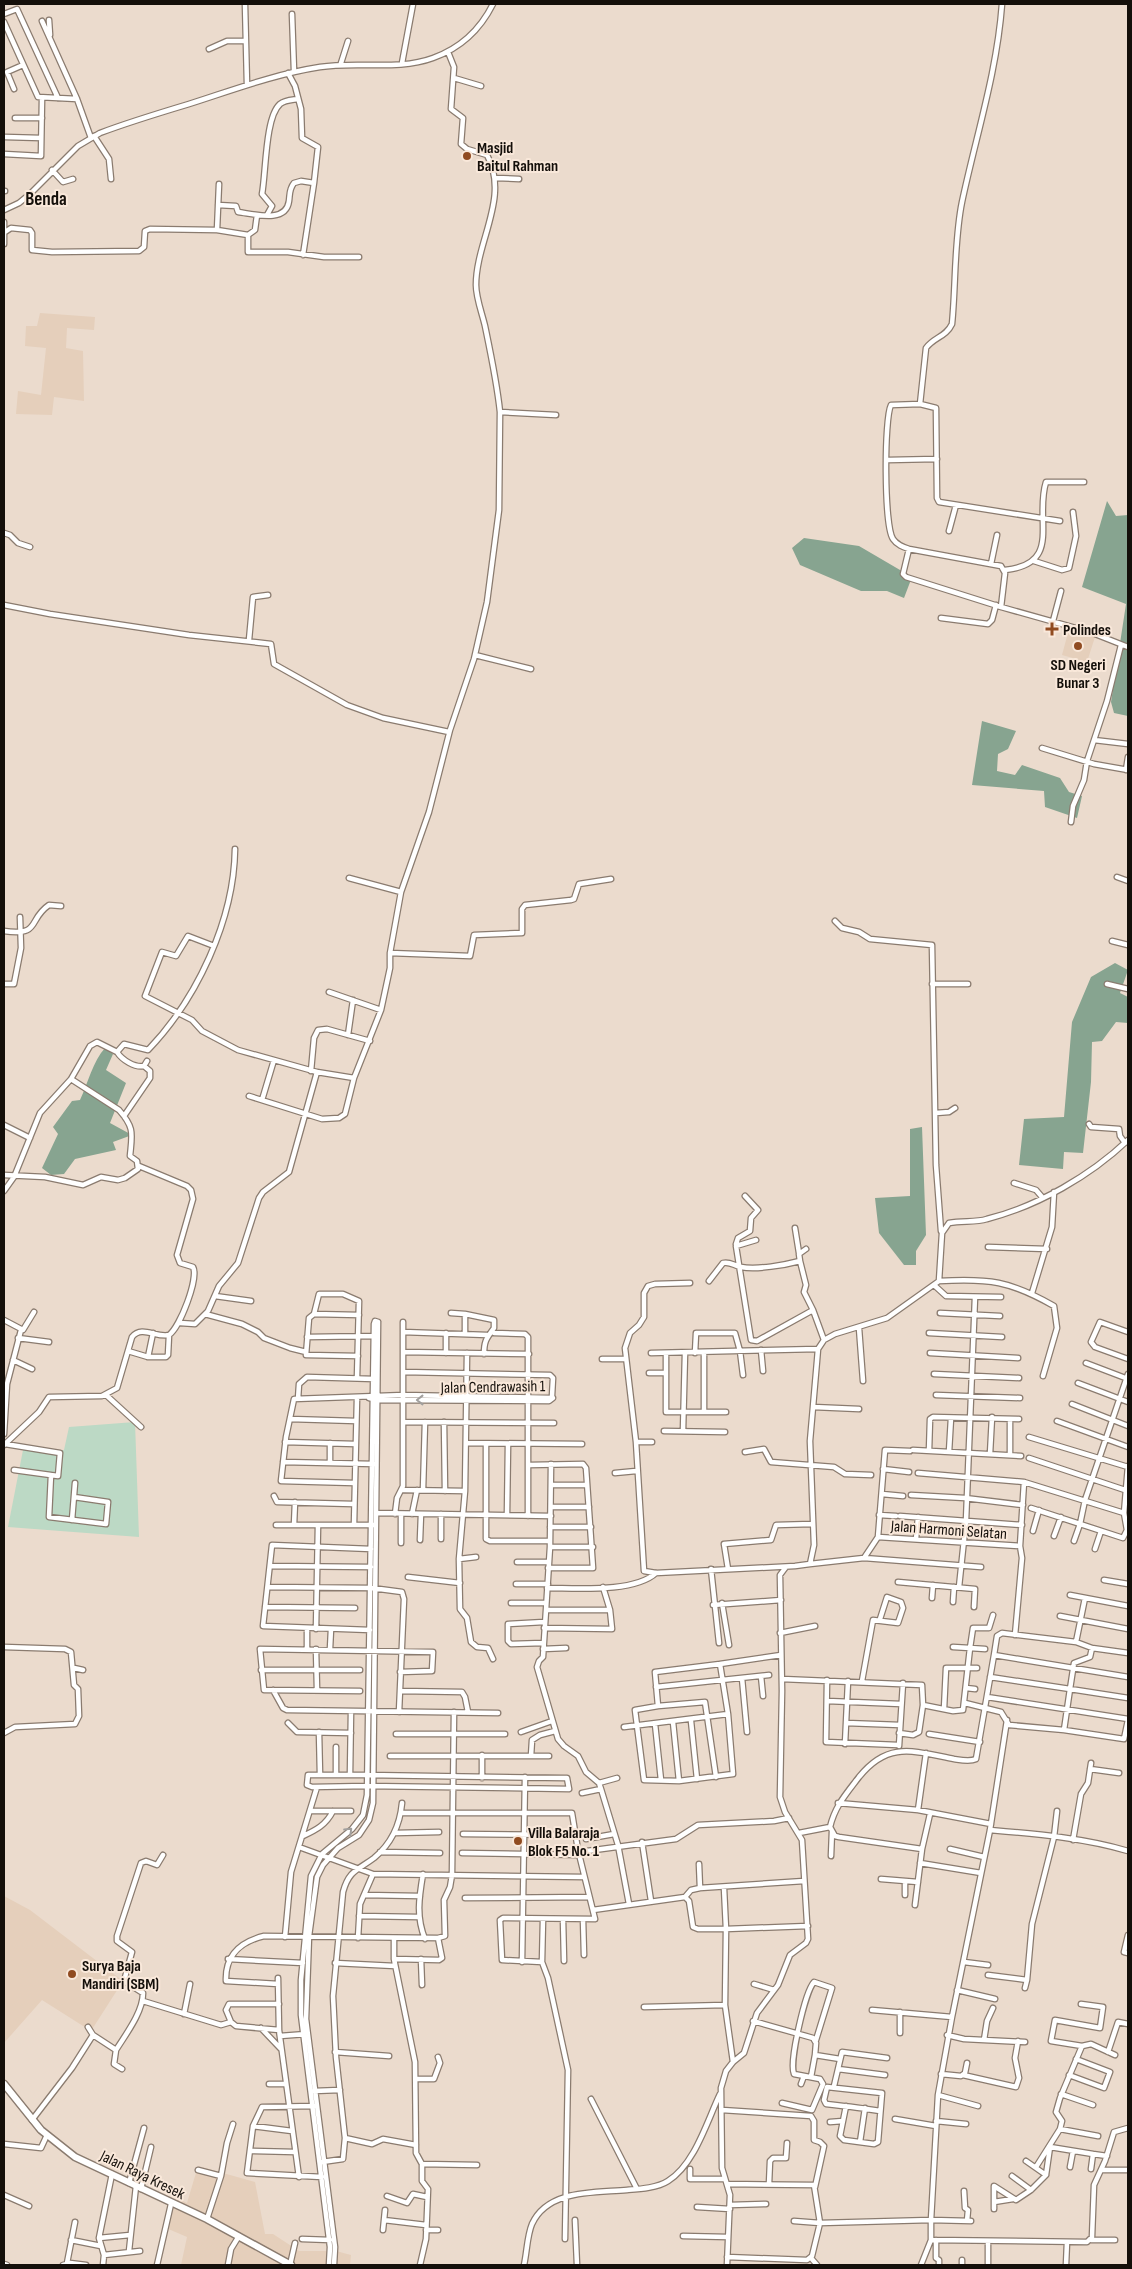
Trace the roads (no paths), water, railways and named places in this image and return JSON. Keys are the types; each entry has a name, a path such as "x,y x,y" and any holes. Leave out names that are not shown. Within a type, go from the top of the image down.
{"main road":[{"name":"Jalan Raya Kresek","path":"4,2084 46,2135 75,2157 239,2236 290,2265"}],"street":[{"path":"245,4 246,85"},
{"path":"402,63 413,4"},
{"path":"4,210 19,203 30,194 78,146 125,123 294,71 341,63 402,63 421,61 448,52 477,30 493,4"},
{"path":"920,404 926,348 931,342 946,335 952,324 960,217 1000,36 1002,4"},
{"path":"4,14 17,9 58,98"},
{"path":"292,14 294,71"},
{"path":"49,20 50,39"},
{"path":"42,21 93,137 108,156 111,179"},
{"path":"4,22 36,95 42,98 77,99"},
{"path":"209,49 227,41 246,41"},
{"path":"341,63 348,41"},
{"path":"249,1096 325,1120 342,1117 346,1111 354,1078 381,1010 390,968 390,953 401,892 429,812 449,732 475,655 487,602 501,476 500,412 496,374 476,287 478,264 495,197 496,178 487,155 467,150 461,144 463,118 451,109 454,67 448,52"},
{"path":"14,89 6,72 23,65"},
{"path":"288,73 298,99 302,121 302,138 318,147 303,255"},
{"path":"454,78 481,86"},
{"path":"4,154 41,156 42,98"},
{"path":"267,215 272,206 262,194 268,135 277,107 284,102 298,99"},
{"path":"15,118 42,118"},
{"path":"5,137 41,138"},
{"path":"52,170 63,182 74,179"},
{"path":"496,178 519,179"},
{"path":"218,205 236,206 238,212 277,216 286,211 289,203 289,192 294,183 301,181 314,183"},
{"path":"217,230 219,184"},
{"path":"5,232 13,228 31,231 31,249 34,251 136,252 144,247 146,229 217,230 248,235 255,230 257,215"},
{"path":"4,222 4,244"},
{"path":"248,235 248,252 324,258 359,257"},
{"path":"1060,522 956,505 937,499 937,410 932,405 891,405 886,501 889,530 893,540 900,546 991,564 1005,570 1034,561 1062,570 1069,568 1076,536 1073,512"},
{"path":"500,412 556,415"},
{"path":"888,460 937,459"},
{"path":"1034,561 1040,550 1046,482 1084,482"},
{"path":"949,531 956,505"},
{"path":"4,533 10,535 18,543 30,547"},
{"path":"991,564 997,535"},
{"path":"909,549 904,569 906,578 1090,632 1128,647"},
{"path":"941,618 988,624 999,606 1005,570"},
{"path":"1053,621 1061,591"},
{"path":"250,640 253,597 255,595 268,595"},
{"path":"4,604 50,614 189,635 250,640 271,644 274,664 347,705 383,718 449,732"},
{"path":"1071,822 1076,797 1084,780 1087,762 1121,645"},
{"path":"475,655 531,669"},
{"path":"1094,740 1128,744"},
{"path":"1042,748 1087,762 1127,770 1128,757"},
{"path":"117,1052 124,1044 148,1050 178,1012 205,966 226,915 235,872 235,849"},
{"path":"1117,877 1128,881"},
{"path":"349,878 401,892"},
{"path":"390,953 470,956 474,935 522,933 522,909 524,905 571,900 574,899 580,884 611,878"},
{"path":"4,931 20,933 31,928 49,905 61,906"},
{"path":"4,984 14,984 21,948 20,917"},
{"path":"835,921 842,928 859,932 870,939 931,944 936,1165 942,1233 937,1283 946,1296 1001,1297"},
{"path":"214,946 188,936 176,956 162,952 144,996 194,1021 202,1031 238,1050 311,1071 354,1078"},
{"path":"1112,940 1128,945"},
{"path":"932,984 968,984"},
{"path":"1107,984 1128,989"},
{"path":"329,992 381,1010"},
{"path":"348,1035 353,1000"},
{"path":"311,1071 314,1038 318,1030 327,1029 370,1041"},
{"path":"4,1191 14,1176 40,1113 71,1079 94,1042 117,1052 125,1060 139,1067 144,1066 150,1071 150,1078 124,1116"},
{"path":"262,1100 274,1060"},
{"path":"144,1066 147,1061"},
{"path":"180,1323 195,1324 205,1314 219,1286 238,1263 259,1198 263,1192 289,1172 317,1072"},
{"path":"71,1079 119,1110 124,1116 133,1136 130,1156 137,1161 139,1166 187,1186 191,1190 192,1199 178,1255 180,1263 195,1270 180,1323 169,1335 168,1355 163,1358 148,1357 128,1351"},
{"path":"936,1113 949,1112 955,1108"},
{"path":"942,1233 949,1223 985,1220 1054,1192 1102,1164 1127,1142 1120,1138 1119,1129 1091,1127 1089,1124"},
{"path":"4,1125 30,1138"},
{"path":"4,1175 44,1176 83,1184 101,1177 118,1180 125,1178 139,1166"},
{"path":"1014,1183 1036,1190 1042,1197"},
{"path":"1032,1293 1052,1227 1054,1192"},
{"path":"745,1196 758,1210 751,1218 750,1231 738,1238 736,1244 752,1341 813,1310"},
{"path":"795,1228 806,1285 804,1292 824,1340"},
{"path":"736,1244 756,1240"},
{"path":"988,1247 1046,1249"},
{"path":"799,1254 806,1250"},
{"path":"709,1281 723,1263 728,1262 739,1267 788,1264 800,1261"},
{"path":"810,1564 813,1551 810,1465 812,1407 818,1349 824,1340 835,1334 887,1318 937,1283 991,1280 1032,1293 1055,1308 1057,1328 1042,1376"},
{"path":"690,1283 648,1286 644,1293 644,1318 630,1333 625,1348 636,1442 636,1471 644,1571 656,1573 788,1566 833,1559 864,1558 981,1567"},
{"path":"306,1352 309,1318 314,1314 319,1294 343,1294 359,1301 357,1378"},
{"path":"215,1296 250,1301"},
{"path":"953,1602 961,1565 966,1521 965,1498 975,1297"},
{"path":"4,1320 21,1330 26,1329 34,1312"},
{"path":"451,1313 493,1319 494,1328 487,1335 484,1354"},
{"path":"940,1313 1000,1316"},
{"path":"205,1314 242,1324 258,1332 264,1338 306,1352 307,1355 358,1356"},
{"path":"314,1314 359,1315"},
{"path":"465,1314 465,1333"},
{"path":"334,2265 306,2034 303,1963 317,1877 328,1857 359,1834 369,1820 373,1803 370,1775 375,1525 375,1398 378,1330 378,1322 376,1321 374,1336 375,1398"},
{"path":"401,1543 397,1498 403,1490 403,1322"},
{"path":"1128,1332 1100,1322 1091,1342 1095,1347 1128,1359"},
{"path":"859,1328 863,1381"},
{"path":"4,1434 5,1406 13,1360 21,1330"},
{"path":"5,1444 39,1412 49,1397 106,1395 117,1388 135,1333 140,1331 169,1335"},
{"path":"403,1332 487,1335"},
{"path":"446,1333 446,1353"},
{"path":"695,1353 696,1333 735,1333 740,1351 743,1375"},
{"path":"929,1333 1002,1336"},
{"path":"148,1357 153,1334"},
{"path":"494,1334 528,1335 528,1516"},
{"path":"307,1337 374,1336"},
{"path":"18,1338 49,1342"},
{"path":"650,1353 818,1349"},
{"path":"760,1350 763,1371"},
{"path":"403,1352 529,1354"},
{"path":"704,1352 704,1412"},
{"path":"467,1353 465,1491 460,1559 460,1608 467,1618 471,1642 477,1647 488,1648 494,1659"},
{"path":"666,1353 665,1411 726,1412"},
{"path":"684,1430 685,1353"},
{"path":"930,1353 1018,1358"},
{"path":"602,1359 625,1359"},
{"path":"13,1360 32,1369"},
{"path":"1074,1541 1085,1500 1128,1377 1086,1363"},
{"path":"404,1372 529,1375"},
{"path":"649,1373 665,1373"},
{"path":"934,1374 1019,1378"},
{"name":"Jalan Cendrawasih 1","path":"298,1399 404,1397 529,1399 552,1396 552,1376 529,1375"},
{"path":"354,1483 282,1482 285,1442 293,1400 298,1399 299,1384 307,1377 374,1379"},
{"path":"1078,1383 1128,1402"},
{"path":"106,1395 141,1428"},
{"path":"936,1395 1020,1398"},
{"path":"354,1525 357,1398"},
{"path":"1072,1404 1128,1426"},
{"path":"812,1407 859,1409"},
{"path":"929,1451 930,1419 934,1417 1019,1419"},
{"path":"949,1452 951,1418"},
{"path":"990,1454 992,1418"},
{"path":"1010,1418 1010,1455"},
{"path":"290,1419 356,1421"},
{"path":"1057,1421 1128,1447"},
{"path":"404,1422 554,1423"},
{"path":"423,1490 425,1422"},
{"path":"444,1422 444,1490"},
{"path":"664,1431 725,1432"},
{"path":"1029,1437 1128,1466 1124,1513 1128,1530 1123,1538 1031,1508"},
{"path":"285,1442 355,1444"},
{"path":"636,1442 652,1442"},
{"path":"330,1443 330,1463"},
{"path":"466,1443 582,1444"},
{"path":"5,1444 60,1453 58,1476 14,1470"},
{"path":"486,1444 485,1537 488,1541 593,1547"},
{"path":"506,1515 508,1444"},
{"path":"745,1452 764,1449 771,1462 834,1467 845,1474 871,1475"},
{"path":"864,1558 878,1537 886,1450 1021,1456"},
{"path":"1029,1458 1125,1490"},
{"path":"283,1462 375,1464"},
{"path":"551,1464 550,1544 544,1622 544,1657 539,1660 538,1667 555,1731 564,1746 578,1756 586,1772 599,1783 618,1845 629,1904"},
{"path":"517,1562 593,1568 586,1465 529,1465"},
{"path":"883,1469 909,1472"},
{"path":"614,1473 636,1471"},
{"path":"918,1473 1024,1482 1124,1513"},
{"path":"51,1475 49,1517 106,1524 108,1502 74,1497"},
{"path":"1015,1635 1022,1558 1020,1546 1024,1482"},
{"path":"72,1520 74,1483"},
{"path":"551,1485 586,1485"},
{"path":"403,1490 465,1491"},
{"path":"412,1514 417,1490"},
{"path":"882,1494 903,1496"},
{"path":"911,1495 965,1498 1023,1505"},
{"path":"274,1496 277,1502 354,1504"},
{"path":"294,1525 295,1502"},
{"path":"551,1507 589,1507"},
{"path":"1033,1531 1039,1510"},
{"path":"375,1513 550,1516"},
{"path":"420,1540 421,1514"},
{"path":"441,1514 441,1539"},
{"path":"879,1515 1022,1525"},
{"path":"916,1539 918,1517"},
{"path":"1054,1536 1061,1518"},
{"path":"728,1569 724,1547 726,1543 771,1540 776,1525 812,1524"},
{"path":"276,1525 375,1525"},
{"path":"316,1629 318,1525"},
{"path":"372,1649 370,1630 374,1589 371,1548 375,1525"},
{"path":"550,1527 591,1527"},
{"path":"1095,1549 1101,1532"},
{"name":"Jalan Harmoni Selatan","path":"878,1537 1020,1546"},
{"path":"370,1630 265,1628 265,1607 272,1545 371,1548"},
{"path":"460,1559 476,1557"},
{"path":"271,1566 372,1567"},
{"path":"524,2265 531,2226 549,2204 565,2198 637,2189 660,2184 674,2177 694,2149 720,2093 726,2071 744,2053 760,2007 774,1990 790,1955 806,1943 808,1926 802,1848 799,1833 782,1805 780,1789 782,1679 780,1574 788,1566"},
{"path":"711,1569 713,1605 719,1643"},
{"path":"516,1584 603,1587 644,1581 656,1573"},
{"path":"408,1577 460,1583"},
{"path":"1104,1580 1128,1584"},
{"path":"898,1582 975,1588 974,1607"},
{"path":"932,1598 933,1585"},
{"path":"268,1587 318,1587 399,1591 403,1595 399,1712"},
{"path":"544,1628 609,1630 613,1626 603,1587"},
{"path":"1070,1595 1128,1606"},
{"path":"862,1682 873,1620 880,1619 896,1623 900,1622 903,1605 901,1602 887,1598 880,1619"},
{"path":"1076,1642 1085,1598"},
{"path":"713,1605 781,1600"},
{"path":"511,1602 546,1603"},
{"path":"722,1603 729,1644"},
{"path":"265,1607 355,1608"},
{"path":"546,1610 610,1610"},
{"path":"923,1706 959,1711 964,1709 973,1628 989,1628 993,1615"},
{"path":"1060,1616 1128,1629"},
{"path":"544,1622 508,1624 508,1641 511,1644 566,1648"},
{"path":"780,1633 816,1626"},
{"path":"307,1629 307,1649"},
{"path":"330,1649 331,1629"},
{"path":"827,1680 826,1742 899,1748 972,1761 978,1757 998,1634 1076,1642 1092,1648 1128,1653 1128,1649"},
{"path":"4,1647 69,1650 72,1654 74,1685 79,1692 79,1716 75,1724 15,1727 4,1733"},
{"path":"953,1647 985,1649"},
{"path":"360,1691 263,1689 261,1648 372,1649 433,1652 434,1670 400,1672"},
{"path":"1064,1730 1073,1667 1076,1662 1090,1657 1092,1648"},
{"path":"316,1649 317,1690"},
{"path":"658,1706 654,1674 657,1671 781,1655"},
{"path":"994,1655 1128,1677"},
{"path":"716,1777 704,1702 637,1709 637,1726 644,1780 679,1781 716,1777 733,1773 728,1714 720,1664"},
{"path":"74,1668 83,1670"},
{"path":"944,1709 946,1668 977,1668"},
{"path":"261,1670 360,1670"},
{"path":"656,1687 769,1675"},
{"path":"761,1676 763,1696"},
{"path":"990,1677 1128,1698"},
{"path":"742,1678 747,1732"},
{"path":"782,1679 923,1685 923,1706 919,1732 913,1735 899,1733"},
{"path":"845,1744 848,1681"},
{"path":"899,1748 903,1683"},
{"path":"966,1688 976,1689"},
{"path":"273,1690 283,1708 287,1710 498,1713"},
{"path":"400,1691 462,1692 468,1712"},
{"path":"965,1704 1002,1712 1009,1725 1064,1730 1124,1739 1128,1720 987,1697"},
{"path":"827,1701 901,1704"},
{"path":"350,1776 352,1711"},
{"path":"278,1984 226,1981 228,1959 249,1940 264,1936 425,1939 445,1936 444,1900 450,1887 452,1875 454,1712"},
{"path":"624,1727 728,1714"},
{"path":"691,1720 698,1779"},
{"path":"939,2265 939,2260 936,2258 931,2220 938,2096 947,2035 964,1962 990,1830 1007,1720"},
{"path":"521,1732 552,1721"},
{"path":"674,1722 679,1781"},
{"path":"288,1723 297,1732 351,1733"},
{"path":"846,1723 900,1724"},
{"path":"655,1724 661,1780"},
{"path":"530,1756 531,1742 534,1739 555,1731"},
{"path":"320,1732 320,1775"},
{"path":"396,1734 505,1734"},
{"path":"929,1734 980,1742"},
{"path":"336,1747 336,1775"},
{"path":"831,1856 831,1828 838,1803 875,1760 899,1748"},
{"path":"918,1810 926,1753"},
{"path":"482,1755 482,1778"},
{"path":"390,1756 549,1756"},
{"path":"1073,1840 1081,1794 1088,1783 1090,1766 1119,1774"},
{"path":"307,1776 350,1776 567,1778 569,1789 317,1787 307,1785 307,1776"},
{"path":"522,1962 525,1778"},
{"path":"599,1783 617,1778"},
{"path":"304,2013 311,1876 322,1854 352,1829 363,1815 370,1786"},
{"path":"285,1937 291,1872 317,1787"},
{"path":"582,1793 601,1789"},
{"path":"321,2162 343,2159 345,2138 335,2052 333,1996 343,1892 346,1880 357,1868 380,1852 395,1832 402,1803"},
{"path":"838,1803 918,1810 930,1814 990,1824"},
{"path":"310,1811 352,1811"},
{"path":"303,1836 329,1820 333,1811"},
{"path":"1025,1988 1034,1916 1054,1837 1057,1811"},
{"path":"401,1813 572,1813 579,1855 594,1919 503,1918 500,1920 501,1959 504,1961 542,1962"},
{"path":"915,1905 922,1849 930,1814"},
{"path":"587,1851 680,1837 698,1825 774,1821 789,1818"},
{"path":"799,1833 831,1828"},
{"path":"831,1828 839,1837 922,1849"},
{"path":"990,1830 1108,1845 1128,1851"},
{"path":"395,1832 439,1832"},
{"path":"463,1834 575,1835"},
{"path":"586,1839 614,1834"},
{"path":"642,1842 651,1901"},
{"path":"299,1847 373,1874 584,1876"},
{"path":"950,1849 984,1857"},
{"path":"380,1852 440,1853"},
{"path":"462,1853 579,1855"},
{"path":"122,2069 114,2064 116,2050 126,2035 143,2001 141,1992 124,1981 132,1952 117,1941 117,1936 141,1864 146,1861 157,1864 162,1855"},
{"path":"920,1863 982,1873"},
{"path":"699,1864 700,1888"},
{"path":"358,1938 359,1916 364,1895 373,1874"},
{"path":"423,1874 419,1917 425,1939"},
{"path":"593,1910 685,1897 691,1890 700,1888 724,1888 804,1880"},
{"path":"881,1880 918,1882"},
{"path":"904,1895 905,1882"},
{"path":"724,1888 726,1928 725,2005 733,2062"},
{"path":"364,1895 420,1896"},
{"path":"465,1898 589,1897"},
{"path":"685,1897 689,1901 693,1927 698,1930 808,1926"},
{"path":"359,1916 419,1917"},
{"path":"543,1919 542,1962 548,1978 568,2070 566,2091 568,2169 565,2198 565,2239"},
{"path":"563,1919 564,1961"},
{"path":"583,1919 584,1955"},
{"path":"1128,1935 1124,1952 1128,1954"},
{"path":"394,1938 395,1966 409,2027 416,2079 417,2155 422,2164 422,2181 428,2189 426,2228 420,2265"},
{"path":"394,1959 439,1960 442,1958 438,1938"},
{"path":"228,1959 303,1963"},
{"path":"421,1959 422,1985"},
{"path":"964,1962 988,1964"},
{"path":"335,1963 395,1966"},
{"path":"988,1975 1027,1980"},
{"path":"278,1978 281,2049 299,2177"},
{"path":"184,2014 190,1984"},
{"path":"754,1984 774,1990"},
{"path":"782,2103 814,2110 823,2082 792,2072 797,2033 812,1984 830,1987 816,2040 811,2077"},
{"path":"957,1990 995,1999"},
{"path":"143,2001 221,2025 231,2022"},
{"path":"279,2004 229,2004 226,2010 231,2022 236,2026 279,2030"},
{"path":"1080,2004 1103,2007 1100,2028 1055,2020 1051,2041 1082,2046 1091,2044 1115,2055"},
{"path":"644,2007 725,2005"},
{"path":"984,2040 987,2021 993,2008"},
{"path":"872,2010 952,2017"},
{"path":"900,2012 900,2033"},
{"path":"754,2021 816,2040"},
{"path":"1108,2052 1118,2022 1128,2024"},
{"path":"88,2027 93,2035 116,2050"},
{"path":"261,2028 281,2049"},
{"path":"280,2036 306,2034"},
{"path":"32,2120 72,2068 93,2035"},
{"path":"947,2035 964,2040 1025,2042"},
{"path":"941,2074 954,2077 963,2075 999,2084 1017,2086 1018,2069 1016,2058 1018,2041"},
{"path":"1036,2167 1060,2129 1062,2121 1056,2112 1061,2094 1082,2046"},
{"path":"335,2052 389,2056"},
{"path":"834,2086 843,2052 887,2058"},
{"path":"815,2055 840,2060"},
{"path":"416,2079 434,2079 440,2063 438,2057"},
{"path":"1070,2075 1104,2088 1110,2072 1076,2059"},
{"path":"963,2075 967,2063"},
{"path":"838,2069 885,2074"},
{"path":"802,2084 804,2076"},
{"path":"270,2084 285,2084"},
{"path":"846,2106 841,2139 860,2142 874,2144 878,2142 882,2093 834,2086 829,2086 826,2089 824,2102 880,2111"},
{"path":"312,2092 340,2090"},
{"path":"720,2093 722,2110 722,2168 730,2207 727,2265"},
{"path":"1061,2094 1093,2106"},
{"path":"938,2096 978,2106"},
{"path":"591,2099 637,2189"},
{"path":"314,2106 289,2108 262,2107 253,2126 247,2163 248,2174 323,2177"},
{"path":"860,2142 865,2108"},
{"path":"722,2110 811,2116 814,2121 813,2138 824,2146 815,2187 820,2223 811,2258 816,2265"},
{"path":"895,2119 936,2124 966,2124"},
{"path":"830,2122 843,2121"},
{"path":"207,2220 221,2176 227,2141 233,2124"},
{"path":"253,2126 292,2131"},
{"path":"129,2183 144,2128"},
{"path":"1091,2240 1094,2184 1107,2156 1114,2132 1128,2128"},
{"path":"1060,2129 1098,2136"},
{"path":"4,2144 41,2148 46,2135"},
{"path":"345,2138 372,2144 383,2140 416,2144"},
{"path":"769,2184 770,2161 773,2158 786,2158 787,2143"},
{"path":"129,2251 130,2235 139,2188 151,2147"},
{"path":"1050,2147 1107,2156"},
{"path":"994,2202 1016,2200 1032,2190 1046,2174 1050,2147"},
{"path":"1070,2167 1073,2150"},
{"path":"250,2151 295,2152"},
{"path":"1091,2169 1093,2154"},
{"path":"1026,2161 1046,2174"},
{"path":"422,2164 476,2165"},
{"path":"690,2169 690,2179 769,2184 812,2184 815,2187"},
{"path":"198,2170 221,2176"},
{"path":"1101,2170 1128,2170"},
{"path":"103,2265 104,2255 99,2238 112,2174"},
{"path":"1012,2176 1032,2190"},
{"path":"994,2209 994,2186 1013,2199"},
{"path":"794,2221 820,2223 931,2220 969,2221 968,2212 965,2207 964,2191"},
{"path":"387,2196 407,2203 413,2194 427,2197"},
{"path":"4,2195 29,2206"},
{"path":"157,2265 171,2204"},
{"path":"697,2207 766,2204"},
{"path":"383,2230 385,2210"},
{"path":"384,2220 438,2230"},
{"path":"575,2220 576,2265"},
{"path":"75,2222 65,2264 86,2265"},
{"path":"99,2238 130,2235"},
{"path":"228,2265 232,2249 239,2236"},
{"path":"683,2236 728,2237"},
{"path":"302,2238 331,2240"},
{"path":"71,2240 101,2246"},
{"path":"329,2265 331,2240"},
{"path":"933,2240 1067,2242 1115,2240"},
{"path":"921,2265 933,2240"},
{"path":"988,2241 988,2265"},
{"path":"290,2265 295,2242"},
{"path":"1066,2265 1067,2242"},
{"path":"104,2255 129,2251 140,2252"},
{"path":"727,2257 807,2260 811,2258"}],"place":[{"name":"Masjid Baitul Rahman","path":"467,156"},
{"name":"Polindes","path":"1052,629"},
{"name":"SD Negeri Bunar 3","path":"1078,646"},
{"name":"Villa Balaraja Blok F5 No. 1","path":"518,1841"},
{"name":"Surya Baja Mandiri (SBM)","path":"72,1974"}],"district":[{"name":"Benda","path":"46,198"}]}
